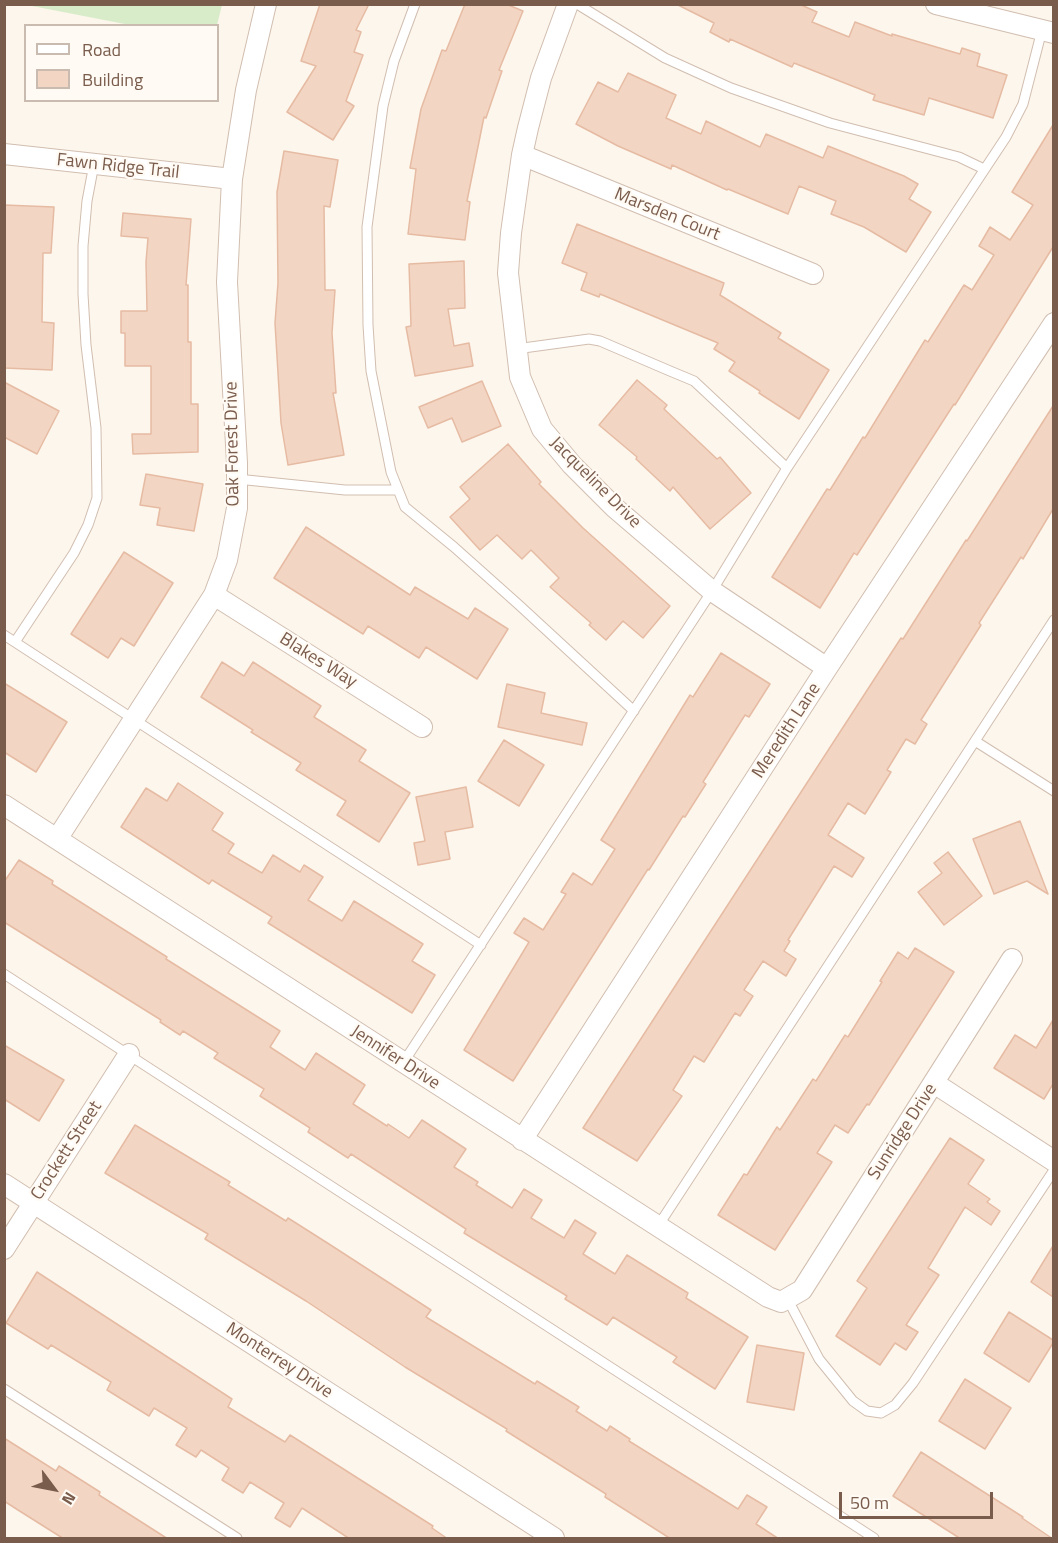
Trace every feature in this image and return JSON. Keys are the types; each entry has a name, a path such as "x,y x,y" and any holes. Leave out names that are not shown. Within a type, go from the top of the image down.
{"street":[{"name":"Oak Forest Drive","path":"57,839 214,595 229,549 237,508 226,282 232,179 246,90 266,4"},
{"name":"Jacqueline Drive","path":"568,4 541,78 522,155 511,233 508,273 520,377 542,429 572,465 615,508 712,591 827,668"},
{"path":"936,4 1048,32"},
{"name":"Fawn Ridge Trail","path":"4,154 232,179"},
{"name":"Marsden Court","path":"522,155 813,274"},
{"name":"Meredith Lane","path":"522,1140 1053,323"},
{"name":"Blakes Way","path":"214,595 422,727"},
{"name":"Jennifer Drive","path":"4,805 768,1297 782,1302 788,1300"},
{"name":"Sunridge Drive","path":"788,1300 802,1290 1012,959"},
{"name":"Crockett Street","path":"4,1249 129,1054"},
{"path":"934,1083 1053,1161"},
{"name":"Monterrey Drive","path":"4,1184 554,1539"}],"lane":[{"path":"415,4 394,62 383,106 367,227 371,371 391,472 405,507 454,547 634,711"},
{"path":"578,4 665,58 731,88 830,123 959,157 984,169"},
{"path":"403,1063 712,591 787,468 1006,137 1023,104 1048,32"},
{"path":"15,642 74,553 88,525 97,498 96,428 86,345 83,294 83,246 87,201 94,164"},
{"path":"516,349 589,339 600,341 694,381 787,468"},
{"path":"237,479 345,490 398,490"},
{"path":"658,1227 1053,620"},
{"path":"4,635 481,945"},
{"path":"975,741 1053,791"},
{"path":"4,974 874,1539"},
{"path":"788,1300 819,1359 853,1401 867,1411 881,1413 895,1405 913,1383 1053,1170"},
{"path":"4,1389 237,1539"}],"green space":[{"path":"222,4 217,24 125,24 27,5"}],"building":[{"path":"320,4 369,4 356,30 361,32 354,52 363,55 346,101 354,106 333,140 287,112 316,66 301,61"},
{"path":"465,4 506,4 523,11 499,70 502,71 486,118 484,117 467,201 470,202 465,240 408,234 416,169 410,168 421,109 442,50 446,51"},
{"path":"676,4 799,4 817,12 812,22 849,37 855,22 892,36 892,34 960,54 962,48 980,54 977,66 1007,75 993,118 929,98 924,115 873,100 875,95 794,63 792,67 730,39 729,42 710,32 714,23"},
{"path":"628,73 676,95 666,118 701,134 706,121 760,147 766,134 823,158 828,146 904,176 918,184 909,199 931,212 906,252 864,227 831,214 836,201 799,186 788,214 672,165 671,169 618,146 576,124 598,82 618,92"},
{"path":"1053,125 1053,247 955,405 857,555 854,553 820,608 772,577 827,489 830,490 863,437 865,438 925,340 928,342 964,285 972,290 994,255 979,246 990,227 1010,240 1033,205 1012,192"},
{"path":"284,151 338,160 330,207 324,206 325,290 335,290 332,333 336,393 333,393 344,455 288,465 281,423 275,323 278,283 277,192"},
{"path":"4,205 54,207 51,253 43,253 42,322 54,323 52,370 4,368"},
{"path":"123,213 191,219 186,285 188,285 188,342 191,342 191,404 198,404 198,452 133,454 132,434 151,434 151,366 125,366 125,333 121,333 121,311 147,311 148,238 121,236"},
{"path":"577,224 724,283 720,295 781,333 778,338 829,370 799,419 729,371 735,362 714,349 718,343 600,294 599,297 581,290 587,273 562,263"},
{"path":"464,261 465,308 448,309 454,346 469,343 473,366 415,376 406,327 411,326 409,264"},
{"path":"637,380 667,405 664,409 717,459 720,457 751,493 710,529 673,487 670,491 636,459 637,457 599,425"},
{"path":"482,381 501,426 462,442 452,418 428,428 419,407"},
{"path":"4,382 59,411 37,454 4,437"},
{"path":"1053,406 1053,509 1023,559 1021,557 979,623 981,625 921,720 927,724 915,744 906,739 887,770 891,772 865,814 848,803 828,835 864,858 852,877 834,866 788,940 790,941 784,951 796,959 786,976 763,961 744,990 753,996 740,1016 735,1013 704,1062 694,1056 673,1090 682,1096 637,1161 583,1128"},
{"path":"508,444 541,482 539,484 583,528 670,606 643,638 623,621 606,640 589,625 591,623 550,587 559,578 531,550 522,559 497,535 480,550 450,517 470,499 460,487"},
{"path":"146,474 203,484 194,531 157,525 160,508 140,505"},
{"path":"306,527 410,595 415,587 468,619 475,608 508,629 477,679 426,647 419,658 368,626 363,634 274,578"},
{"path":"124,552 173,583 134,646 121,638 108,658 71,634"},
{"path":"721,653 770,684 749,717 745,715 703,782 706,784 648,869 513,1081 464,1050 529,942 514,933 524,918 543,930 566,894 561,892 573,873 592,885 615,849 601,840 690,695 693,697"},
{"path":"222,662 244,676 253,662 321,706 314,717 366,750 359,761 410,793 379,842 337,815 346,801 296,770 301,763 201,697"},
{"path":"4,683 67,722 36,772 4,752"},
{"path":"507,684 545,693 541,713 587,723 582,745 498,727"},
{"path":"504,740 544,765 519,806 478,781"},
{"path":"178,783 223,813 212,830 234,844 228,853 262,873 273,855 300,872 304,865 323,877 308,900 342,921 354,901 423,944 412,961 435,975 412,1013 268,923 272,917 212,880 209,884 121,827 146,788 167,801"},
{"path":"466,787 473,827 445,832 450,859 418,865 414,843 425,841 416,797"},
{"path":"1020,821 1048,894 1027,881 994,894 973,839"},
{"path":"948,852 982,896 944,925 918,892 942,873 934,863"},
{"path":"19,860 53,881 52,884 167,957 166,959 280,1031 270,1047 305,1070 316,1053 365,1085 353,1104 387,1126 388,1124 409,1138 422,1120 466,1149 454,1167 478,1182 476,1185 512,1208 524,1189 542,1200 531,1218 564,1238 575,1220 596,1233 583,1254 615,1274 627,1255 688,1293 686,1298 748,1337 715,1389 673,1362 677,1357 613,1317 607,1325 565,1299 567,1296 464,1233 466,1229 351,1154 348,1158 308,1132 310,1128 260,1096 264,1089 214,1058 218,1053 183,1031 180,1035 160,1022 161,1020 4,922 4,882"},
{"path":"915,948 954,972 869,1105 867,1104 848,1133 835,1125 817,1153 832,1162 775,1250 718,1215 744,1174 747,1175 777,1127 780,1130 813,1079 816,1081 845,1035 848,1037 898,952 908,959"},
{"path":"1053,1020 1053,1084 1044,1099 994,1068 1015,1035 1036,1048"},
{"path":"4,1045 64,1080 39,1121 4,1099"},
{"path":"135,1125 230,1182 228,1185 286,1221 288,1218 431,1310 426,1317 535,1384 537,1381 579,1407 576,1411 607,1431 610,1426 630,1439 629,1441 738,1509 747,1495 767,1507 756,1524 779,1539 671,1539 605,1497 606,1494 506,1431 507,1429 405,1367 306,1301 205,1239 208,1234 105,1173"},
{"path":"950,1138 984,1160 968,1184 990,1199 987,1202 1000,1211 991,1225 965,1207 928,1268 939,1275 906,1325 918,1332 906,1350 895,1343 880,1365 836,1336 867,1288 857,1281"},
{"path":"1053,1246 1053,1297 1031,1282"},
{"path":"37,1272 232,1399 228,1407 285,1442 290,1435 433,1526 432,1528 448,1539 350,1539 302,1508 290,1527 275,1518 284,1503 250,1482 243,1493 222,1480 229,1468 201,1450 196,1457 176,1445 187,1428 154,1408 149,1416 107,1390 111,1382 51,1345 48,1349 6,1323"},
{"path":"1009,1312 1053,1340 1029,1382 984,1353"},
{"path":"757,1345 804,1353 794,1410 747,1402"},
{"path":"965,1379 1011,1408 985,1449 939,1421"},
{"path":"4,1438 56,1471 59,1466 100,1492 99,1495 168,1539 64,1539 4,1501"},
{"path":"921,1452 1023,1517 1053,1539 961,1539 893,1496"}]}
